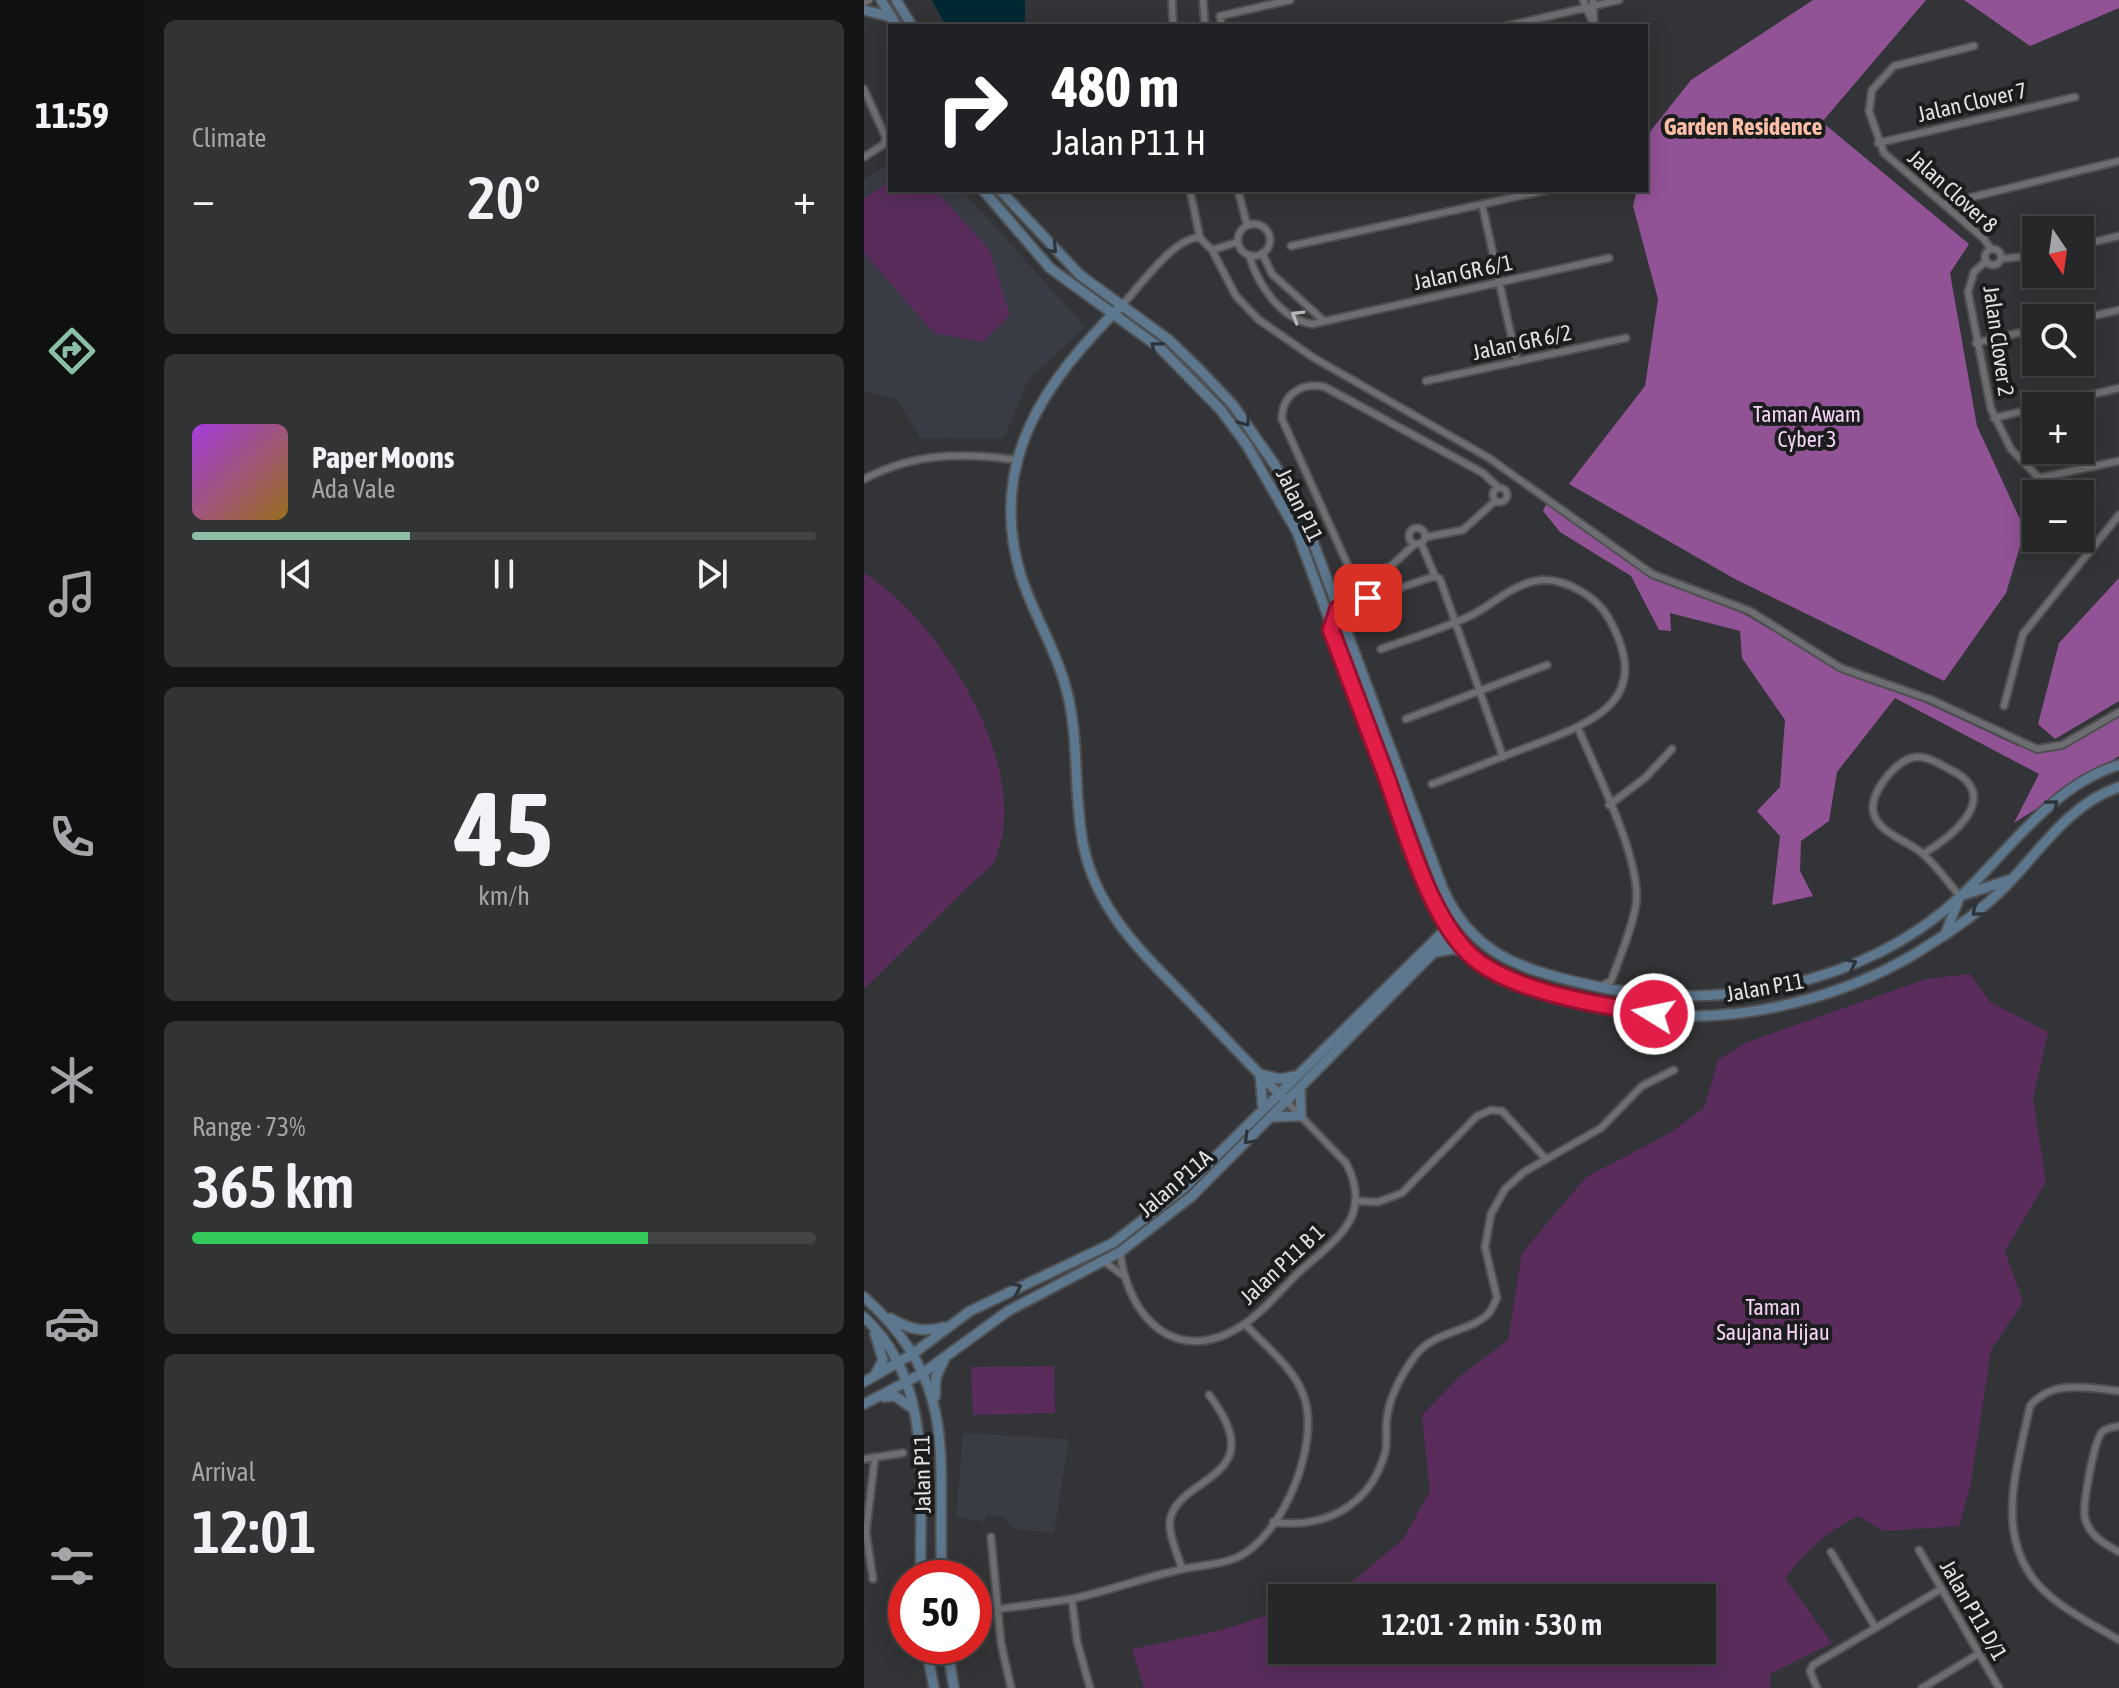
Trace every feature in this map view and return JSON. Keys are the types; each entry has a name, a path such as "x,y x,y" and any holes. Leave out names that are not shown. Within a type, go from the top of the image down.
{"main road":[{"path":"881,0 894,22"},
{"path":"896,1 911,24"},
{"path":"864,10 894,22"},
{"name":"Jalan P11","path":"985,192 1050,268 1160,348 1220,409 1238,432 1297,532 1417,858 1450,930 1468,952 1507,978 1618,1008 1684,1016 1775,1006 1834,991 1895,966 1975,914 2068,819 2087,803 2119,787"},
{"name":"Jalan P11","path":"1002,192 1080,275 1123,304 1202,372 1258,439 1308,528 1434,865 1460,921 1489,950 1559,978 1629,993 1672,996 1746,993 1793,983 1843,968 1899,940 1960,896 2057,801 2119,765"},
{"path":"1123,304 1050,384 1035,411 1017,460 1011,516 1013,541 1022,578 1066,688 1077,748 1083,844 1094,882 1132,944 1287,1102"},
{"path":"1319,596 1338,609 1331,630"},
{"path":"1945,935 1960,896 2012,879"},
{"name":"Jalan P11A","path":"869,1380 992,1299 1113,1243 1184,1188 1460,921"},
{"name":"Jalan P11A","path":"864,1404 923,1373 951,1349 1008,1311 1120,1252 1192,1196 1435,952 1450,930"},
{"path":"1435,952 1453,949 1468,952"},
{"path":"1260,1074 1280,1079 1297,1076"},
{"path":"1260,1074 1263,1109"},
{"path":"1271,1117 1301,1116 1300,1088"},
{"name":"Jalan P11","path":"864,1297 884,1314 914,1353 934,1402 944,1465 942,1560"},
{"path":"884,1314 913,1329 929,1331 948,1326"},
{"path":"867,1320 883,1360 869,1380"},
{"name":"Jalan P11","path":"867,1320 897,1364 912,1408 923,1471 920,1560"},
{"path":"934,1402 936,1377 951,1349"},
{"path":"877,1399 895,1396 912,1408"},
{"path":"929,1664 934,1688"},
{"path":"950,1664 954,1688"}],"street":[{"path":"864,3 869,0"},
{"path":"1172,0 1173,24"},
{"path":"1203,0 1205,24"},
{"path":"1222,24 1220,16 1290,0"},
{"path":"1514,24 1584,4 1619,0"},
{"path":"1594,3 1594,24"},
{"path":"1584,4 1594,24"},
{"name":"Jalan Clover 8","path":"1974,46 1901,62 1887,70 1869,100 1878,143 1890,160 1984,239 1991,249"},
{"path":"864,89 886,138 883,145 864,157"},
{"name":"Jalan Clover 7","path":"1878,143 2075,97"},
{"path":"1943,204 2119,161"},
{"path":"1190,192 1200,238 1212,250 1236,296 1259,320 1314,358 1501,465 1652,574 1738,605 1841,668 1932,700 2037,749 2062,745 2119,712"},
{"path":"1239,192 1247,225"},
{"path":"1291,246 1538,192"},
{"path":"1482,204 1517,362"},
{"path":"1238,242 1240,232 1247,225 1258,224 1267,230 1269,245 1262,253 1249,255"},
{"path":"2094,242 2119,236"},
{"path":"1123,304 1177,245 1188,238 1200,238"},
{"path":"1212,250 1238,242"},
{"path":"1238,242 1249,255 1260,285 1304,322 1324,321"},
{"path":"2001,259 1998,250 1991,249 1986,254 1986,261 1996,265 2001,259 2022,257"},
{"path":"1262,253 1272,274 1324,321"},
{"name":"Jalan GR 6/1","path":"1324,321 1609,258"},
{"name":"Jalan Clover 2","path":"1986,261 1974,272 1969,284 1976,343 1994,418 2011,449 2039,478 2119,461"},
{"path":"1260,285 1272,274"},
{"path":"2094,316 2119,310"},
{"path":"1976,343 2022,332"},
{"name":"Jalan GR 6/2","path":"1426,381 1626,338"},
{"path":"1312,384 1325,387 1483,473 1499,488 1505,489 1507,497 1503,502 1495,501 1463,530 1426,537 1392,565 1369,578 1357,576 1344,563 1315,489 1282,419 1288,398 1299,387 1312,384"},
{"path":"2094,394 2119,388"},
{"path":"1994,418 2022,411"},
{"path":"864,479 902,461 924,457 952,455 1017,460"},
{"path":"1495,501 1493,493 1499,488"},
{"path":"2004,706 2023,634 2119,515"},
{"path":"1426,537 1422,529 1414,528 1409,538 1418,544 1435,576 1440,579 1503,757"},
{"path":"1338,609 1435,576"},
{"path":"1381,649 1456,622 1514,589 1543,580 1556,581 1594,599 1604,610 1621,644 1622,689 1602,715 1578,728 1432,784"},
{"path":"1406,719 1547,665"},
{"path":"1578,728 1636,882 1633,915 1614,973 1611,981 1598,987"},
{"path":"1609,805 1645,778 1672,749"},
{"path":"1923,854 1943,842 1966,818 1975,799 1972,786 1960,774 1933,760 1916,757 1898,765 1882,784 1873,801 1874,816 1882,827 1923,854 1960,896"},
{"path":"1614,973 1629,993"},
{"path":"1273,1522 1298,1525 1321,1521 1351,1507 1374,1484 1386,1450 1387,1417 1397,1383 1417,1353 1446,1333 1488,1314 1497,1298 1485,1247 1491,1214 1505,1189 1545,1158 1601,1128 1642,1086 1674,1070"},
{"path":"1287,1102 1346,1163 1353,1176 1356,1201 1378,1202 1402,1193 1477,1116 1491,1110 1502,1111 1545,1158"},
{"name":"Jalan P11 B 1","path":"1120,1252 1124,1276 1141,1314 1164,1333 1200,1340 1222,1336 1245,1324 1345,1228 1356,1201"},
{"name":"Jalan P11 B 1","path":"1102,1260 1124,1276"},
{"path":"998,1609 1072,1599 1238,1557 1254,1547 1273,1522 1306,1459 1307,1413 1303,1394 1292,1376 1245,1324"},
{"path":"2119,1391 2061,1386 2036,1398 2030,1406 2011,1498 2011,1534 2034,1579 2064,1608 2119,1640"},
{"path":"1182,1569 1169,1524 1175,1506 1213,1479 1229,1455 1232,1440 1226,1417 1209,1395"},
{"path":"2119,1426 2106,1429 2098,1438 2084,1505 2085,1519 2091,1531 2099,1541 2119,1552"},
{"path":"864,1459 903,1453"},
{"path":"873,1579 865,1532 875,1457"},
{"path":"991,1537 1001,1643 1011,1688"},
{"name":"Jalan P11 D/1","path":"1919,1550 1999,1688"},
{"path":"1831,1552 1875,1627"},
{"path":"1817,1688 1810,1671 1813,1665 1941,1589"},
{"path":"1072,1599 1077,1641 1090,1688"},
{"path":"1922,1688 1978,1654"}],"shaded area":[{"path":"888,164 888,192 964,192 1085,327 1028,380 1004,438 921,439 897,399 864,391 864,180"},
{"path":"963,1433 1069,1439 1054,1533 1014,1529 1003,1516 987,1515 985,1522 956,1517"}],"green space":[{"name":"Taman Awam Cyber 3","path":"1813,0 1926,0 1822,122 1969,244 1950,273 1977,426 2022,524 2022,540 2006,593 1944,681 1735,579 1569,484 1645,386 1658,299 1633,206 1636,192 1648,192 1649,133 1691,80"},
{"path":"1964,0 2119,0 2119,8 2030,46"},
{"path":"888,182 888,192 937,192 989,249 1010,315 983,342 934,333 864,253 864,199"},
{"path":"1547,502 1653,578 1723,602 1780,635 2018,746 2056,751 2119,717 2119,756 2014,823 2039,774 1895,698 1837,772 1829,821 1801,841 1800,871 1813,896 1772,905 1780,836 1757,811 1780,787 1785,720 1742,658 1740,631 1670,613 1671,631 1659,630 1631,576 1560,532 1543,511"},
{"path":"864,573 894,596 923,626 950,661 973,701 991,742 1002,784 1004,824 995,860 990,867 864,989"},
{"path":"2119,578 2119,701 2055,739 2038,724 2059,643"},
{"name":"Taman Saujana Hijau","path":"1970,974 1990,1002 2048,1032 2033,1099 2046,1182 2005,1251 2023,1302 1991,1350 1970,1488 1959,1526 1884,1531 1858,1516 1818,1542 1785,1578 1832,1643 1770,1674 1770,1688 1144,1688 1132,1649 1226,1629 1268,1615 1268,1664 1716,1664 1716,1584 1350,1584 1404,1538 1430,1491 1422,1415 1460,1376 1508,1340 1522,1253 1586,1177 1670,1133 1704,1108 1718,1060 1745,1043 1926,979"},
{"path":"1054,1366 1055,1413 973,1415 971,1367"}],"water":[{"path":"932,0 1025,0 1025,24 945,24"}],"district":[{"name":"Garden Residence","path":"1743,127"}],"route":[{"path":"1368,598 1338,609 1331,630 1417,858 1452,933 1479,962 1507,978 1606,1005 1654,1014"}]}
